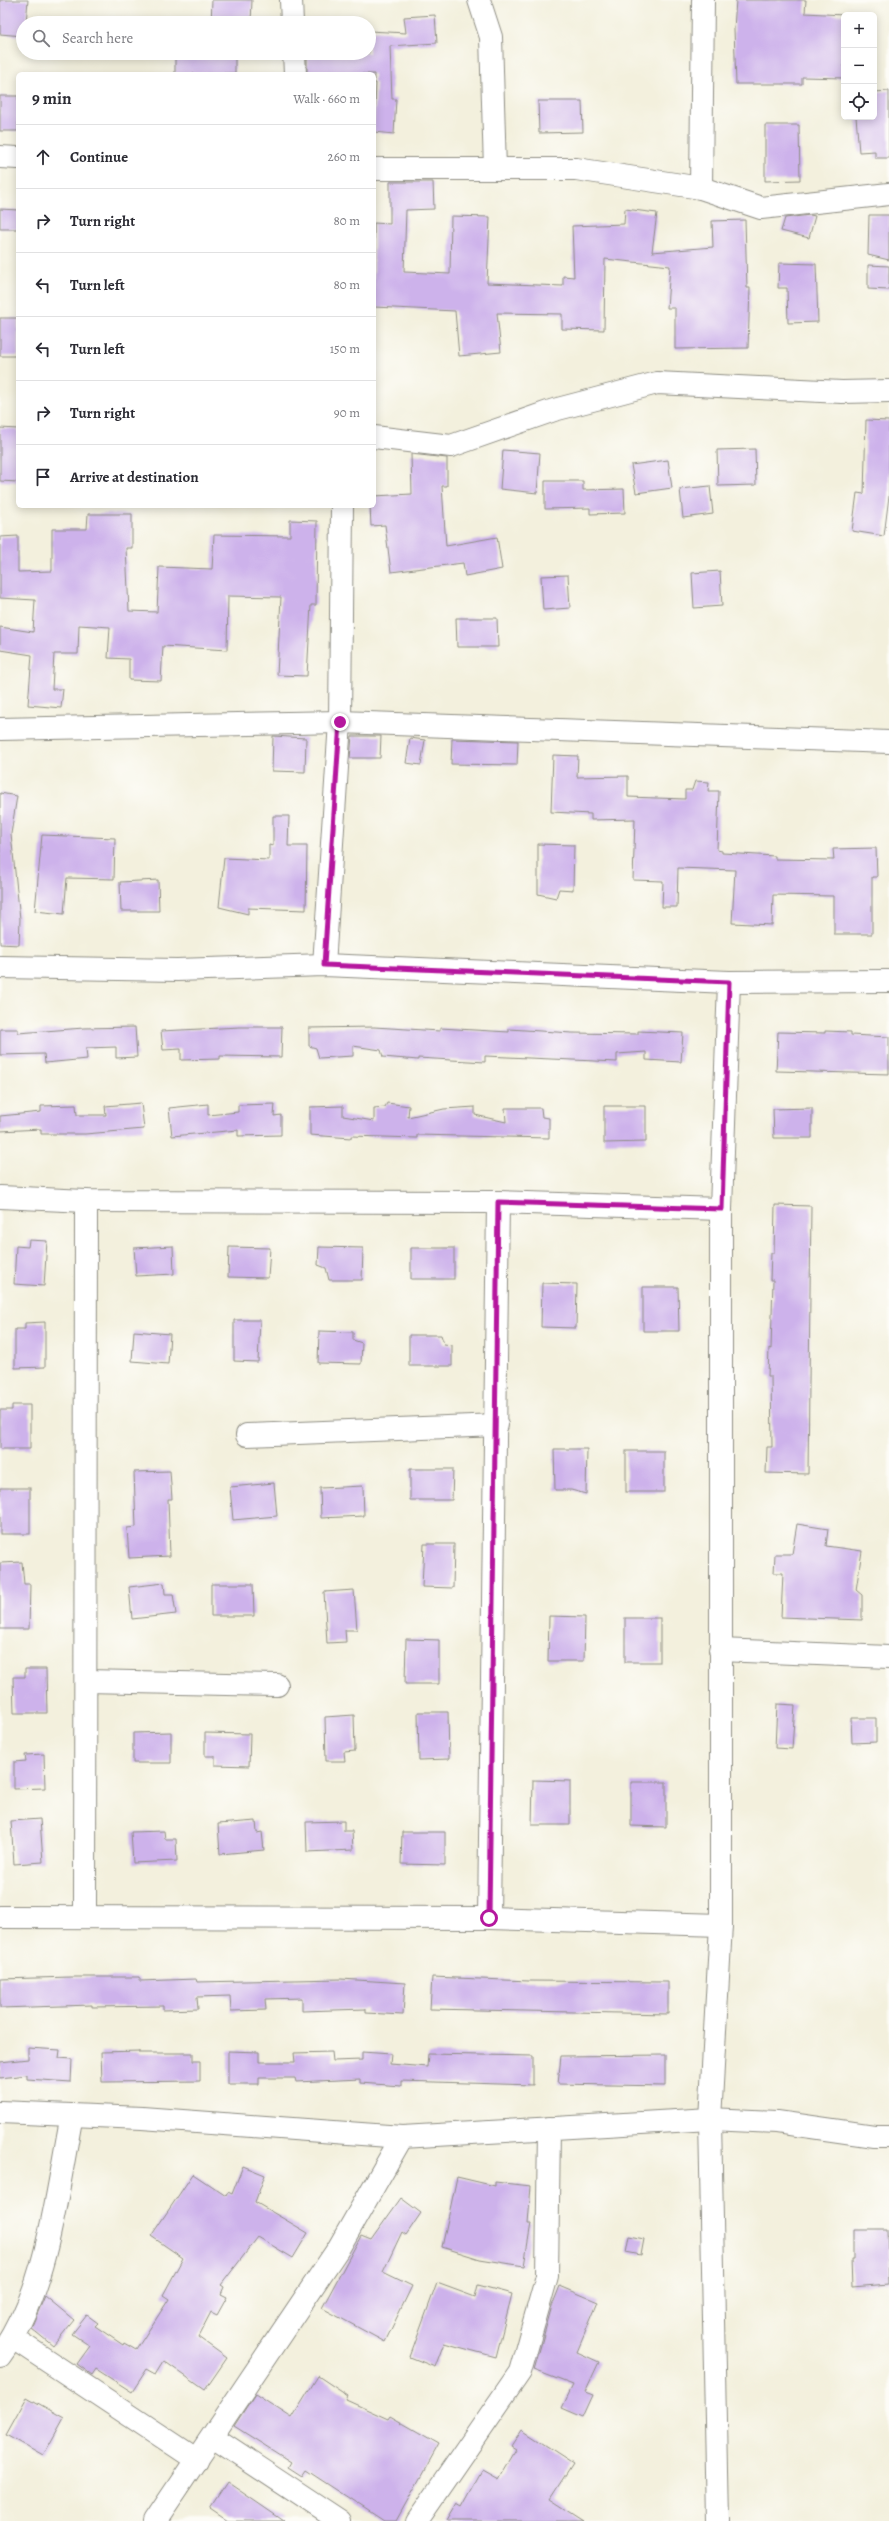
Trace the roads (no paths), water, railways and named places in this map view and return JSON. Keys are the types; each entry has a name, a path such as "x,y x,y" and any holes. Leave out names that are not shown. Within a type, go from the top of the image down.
{"street":[{"path":"291,0 292,16"},
{"path":"478,0 491,37 495,169"},
{"path":"701,188 703,0"},
{"path":"294,60 295,72"},
{"path":"0,157 16,158"},
{"path":"376,170 576,169 701,188 761,208 889,194"},
{"path":"376,437 451,446 554,410 657,383 842,392 889,391"},
{"path":"324,965 340,722 342,508"},
{"path":"0,729 340,722 889,742"},
{"path":"0,967 177,970 324,965 729,982 889,981"},
{"path":"718,2521 710,2119 721,1925 720,1650 722,1209 729,982"},
{"path":"0,1197 86,1201 498,1202 722,1209"},
{"path":"85,1916 86,1201"},
{"path":"489,1918 497,1425 498,1202"},
{"path":"247,1435 497,1425"},
{"path":"720,1650 889,1657"},
{"path":"86,1681 277,1685"},
{"path":"0,1917 489,1918 721,1925"},
{"path":"0,2112 72,2115 402,2137 710,2119 777,2122 874,2136 889,2136"},
{"path":"0,2356 13,2338 42,2268 72,2115"},
{"path":"417,2521 520,2372 547,2276 549,2128"},
{"path":"154,2521 213,2437 338,2249 402,2137"},
{"path":"13,2338 197,2460"},
{"path":"213,2437 340,2521"}]}
